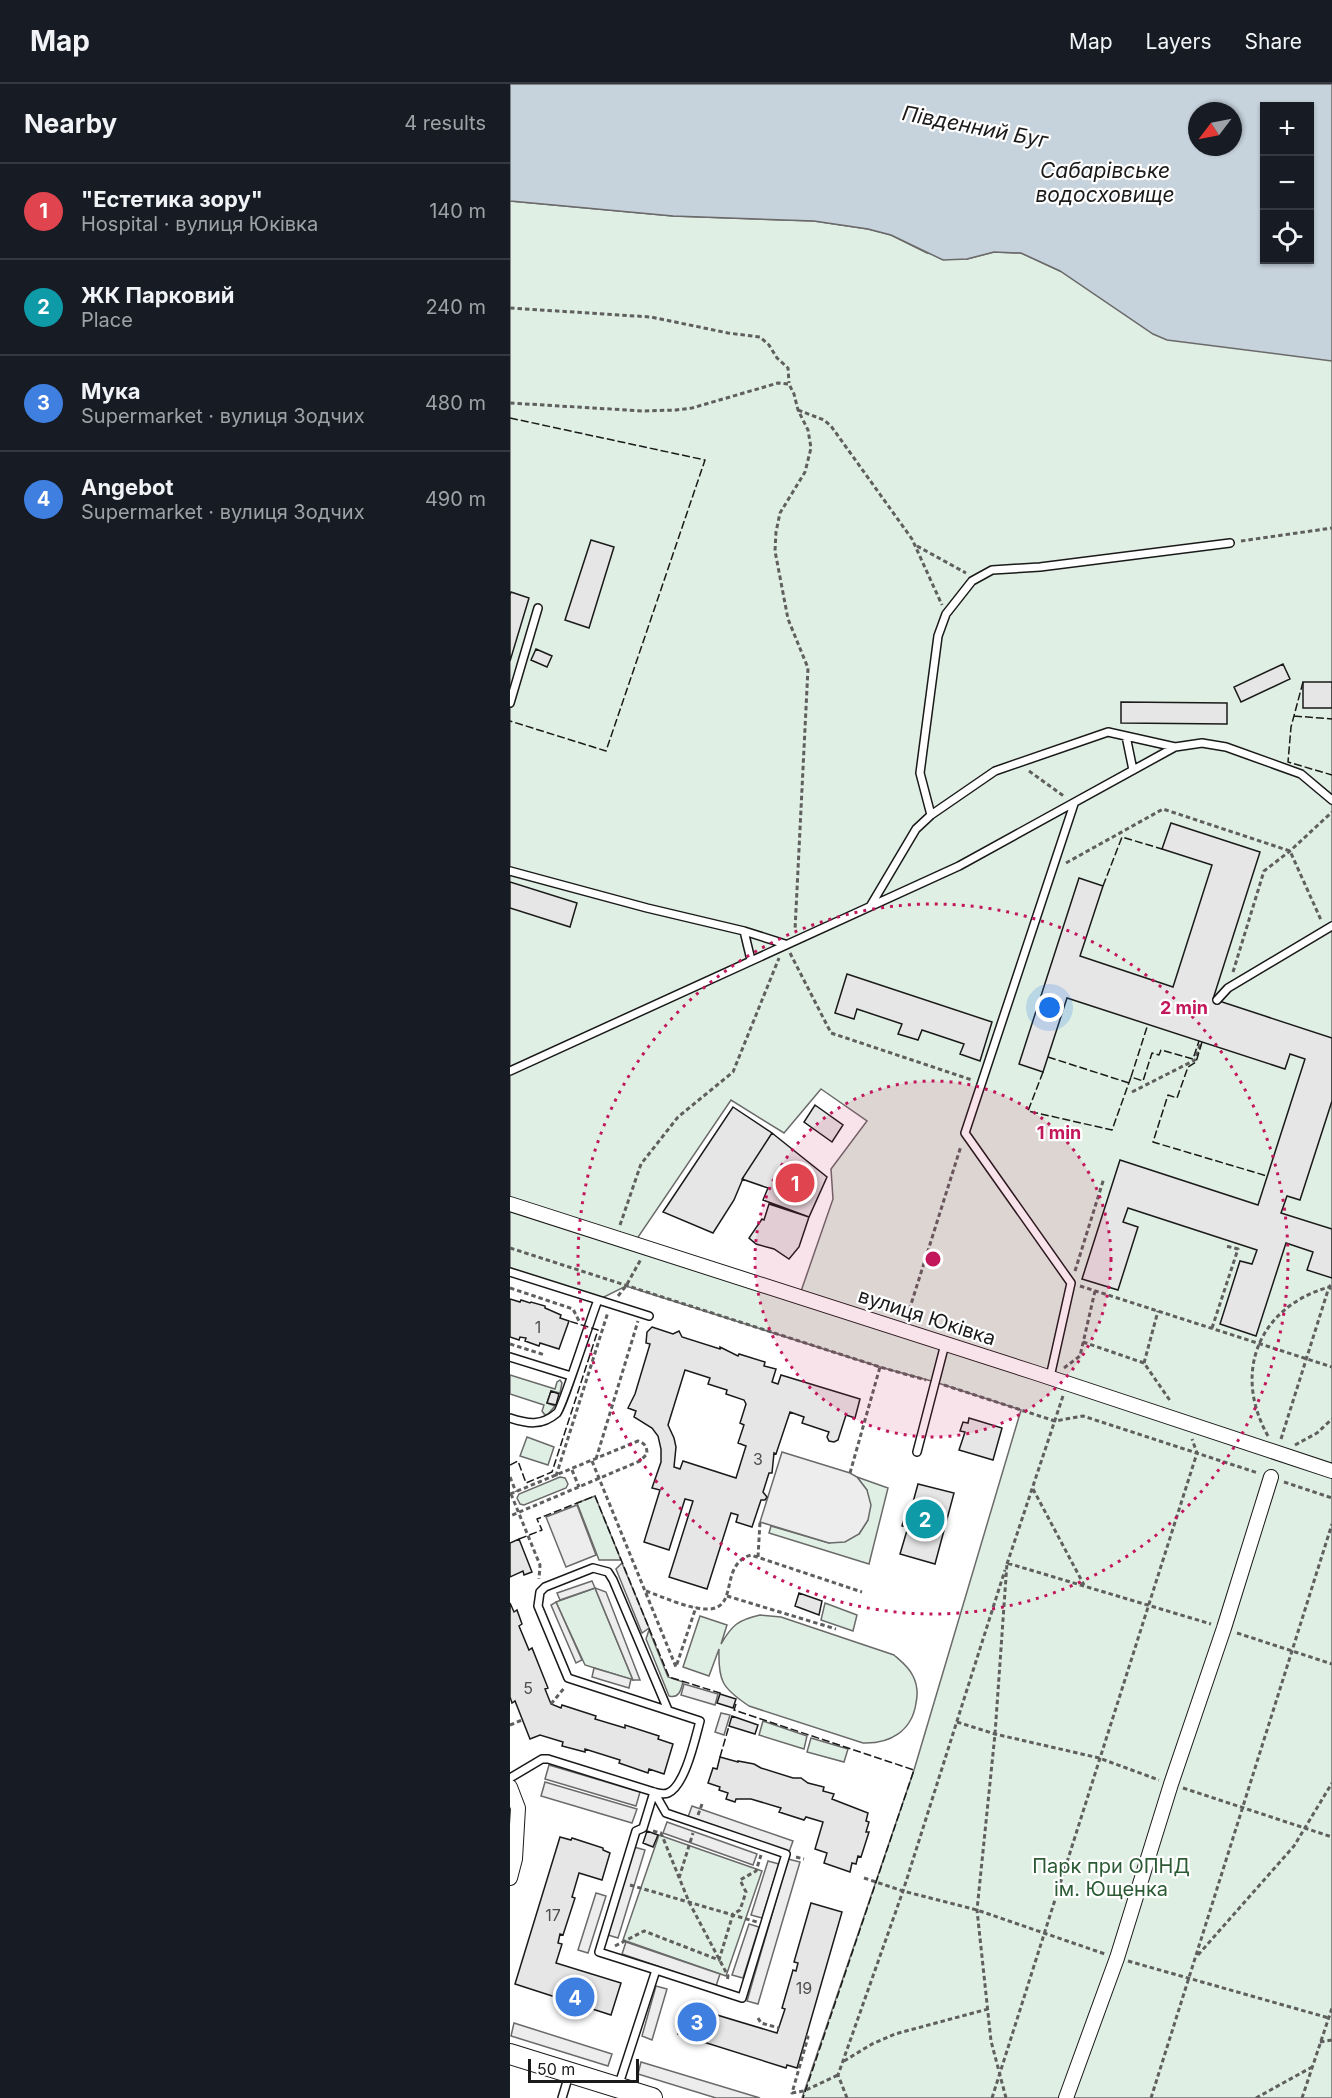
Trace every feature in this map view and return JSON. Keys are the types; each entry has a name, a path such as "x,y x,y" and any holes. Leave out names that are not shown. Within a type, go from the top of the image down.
{"main road":[{"path":"510,2054 652,2098"}],"street":[{"name":"вулиця Юківка","path":"510,1204 1050,1377 1332,1471"},
{"path":"1066,2098 1117,1958 1271,1477"},
{"path":"510,1787 518,1808 515,1859 510,1878"}],"lane":[{"path":"931,815 920,773 938,636 946,614 975,578 992,570 1040,567 1230,543"},
{"path":"510,703 538,608"},
{"path":"870,905 909,838 922,822 987,776 1108,732 1175,747"},
{"path":"1126,736 1133,770"},
{"path":"510,1071 959,866 1175,747 1202,743 1226,747 1301,774 1332,800"},
{"path":"1050,1377 1071,1283 966,1132 1074,804"},
{"path":"510,871 647,908 744,931 785,944"},
{"path":"1217,1000 1228,988 1329,928"},
{"path":"744,931 752,960"},
{"path":"510,1272 649,1317"},
{"path":"510,1418 526,1424 542,1423 560,1412 597,1300"},
{"path":"917,1452 945,1344"},
{"path":"510,1356 571,1376"},
{"path":"510,1778 542,1759 548,1759 659,1794 670,1792 680,1782 700,1721 568,1678 538,1606 540,1592 545,1587 593,1568 608,1572 668,1710"},
{"path":"654,1792 666,1814 786,1854 742,1998 599,1952 636,1831 643,1828 654,1792"},
{"path":"618,2087 656,1970"},
{"path":"562,2098 569,2073"}],"path":[{"path":"510,308 651,317 728,333 760,337 788,368 789,384 808,430 811,454 804,472 780,513 776,532 776,551 788,619 808,668 794,940"},
{"path":"510,403 643,411 676,410 692,408 778,383 789,384"},
{"path":"798,410 824,420 831,426 915,545 946,614"},
{"path":"1230,543 1332,528"},
{"path":"915,545 975,578"},
{"path":"1018,763 1074,804"},
{"path":"1051,871 1163,809 1290,851 1329,928"},
{"path":"1228,988 1264,871 1332,813"},
{"path":"785,944 831,1033 983,1083"},
{"path":"619,1227 641,1164 678,1117 733,1072 781,956"},
{"path":"1132,1092 1195,1060 1201,1042"},
{"path":"903,1330 966,1132"},
{"path":"1104,1178 1071,1283 1332,1367"},
{"path":"1212,1328 1238,1249 1226,1246"},
{"path":"556,1476 611,1305 626,1286 648,1247"},
{"path":"510,1248 1055,1421 1083,1416 1332,1498"},
{"path":"1277,1453 1260,1422 1251,1391 1252,1366 1259,1343 1276,1317 1287,1306 1307,1294 1331,1287"},
{"path":"1277,1453 1331,1287"},
{"path":"510,1288 573,1309 580,1320 578,1324"},
{"path":"1050,1377 1080,1356 1095,1291"},
{"path":"1144,1363 1158,1311"},
{"path":"640,1314 594,1460 599,1479 676,1667 696,1607"},
{"path":"992,2098 1197,1453 1186,1424 1144,1363 1083,1342"},
{"path":"510,1344 550,1357"},
{"path":"850,1473 880,1367"},
{"path":"847,2098 838,2075 903,1891 1067,1383"},
{"path":"1277,1453 1311,1436 1332,1419"},
{"path":"510,1516 518,1512 579,1488 645,1458 648,1454 647,1448 643,1442 638,1441 510,1494 518,1512 540,1565 541,1572 538,1582"},
{"path":"572,1470 579,1488"},
{"path":"510,1478 516,1492"},
{"path":"1032,1489 1085,1586"},
{"path":"758,1557 760,1522"},
{"path":"1151,2098 1332,1524"},
{"path":"646,1591 696,1607 716,1608 727,1596 735,1565 741,1558 751,1555 862,1592"},
{"path":"1007,1563 1224,1628 1332,1664"},
{"path":"1006,2098 991,2041 977,1910 995,1734 1007,1563"},
{"path":"727,1596 836,1629"},
{"path":"551,1704 565,1687"},
{"path":"510,1725 522,1720"},
{"path":"957,1722 995,1734 1099,1758 1332,1837"},
{"path":"1196,1956 1293,1846 1332,1783"},
{"path":"679,1880 702,1804"},
{"path":"643,1828 661,1833 689,1902 729,1976 723,1992"},
{"path":"719,1960 733,1914 740,1910 746,1892 740,1880 756,1871 764,1847"},
{"path":"864,1878 903,1891"},
{"path":"620,1882 765,1924"},
{"path":"610,1955 612,1947 644,1931 719,1960"},
{"path":"1302,2098 1332,2008"},
{"path":"843,2062 872,2044 895,2034 988,2009"},
{"path":"758,2018 761,2023 779,2028"},
{"path":"806,2037 808,2037 792,2093 804,2091 838,2075"},
{"path":"1320,2043 1332,2040"},
{"path":"1256,2098 1312,2067"}],"green space":[{"name":"Парк при ОПНД ім. Ющенка","path":"510,201 673,216 814,221 891,235 927,253 967,259 994,252 1021,253 1060,271 1332,303 1332,2098 802,2098 914,1770 1021,1410 626,1286 598,1300 510,1272","holes":["821,1089 867,1121 831,1169 833,1199 799,1297 634,1243 731,1100 784,1133"]},
{"path":"510,1375 555,1389 560,1380 562,1383 560,1393 551,1391 547,1403 555,1406 545,1415 542,1411 544,1405 510,1394"},
{"path":"527,1437 554,1447 548,1465 520,1456"},
{"path":"560,1477 565,1478 568,1484 566,1488 524,1505 520,1504 517,1498 519,1494"},
{"path":"857,1477 888,1488 869,1564 769,1533 771,1526 829,1543 859,1534 868,1520 867,1490"},
{"path":"595,1496 621,1560 599,1560 577,1503"},
{"path":"595,1588 633,1680 585,1665 556,1602"},
{"path":"825,1603 857,1615 853,1631 821,1620"},
{"path":"760,1615 781,1617 894,1655 905,1664 913,1676 917,1689 914,1713 905,1728 891,1738 863,1743 749,1706 733,1694 724,1683 719,1669 719,1649 709,1676 683,1667 700,1616 727,1625 721,1644 736,1624"},
{"path":"649,1630 668,1677 683,1682 680,1691 675,1696 669,1696 646,1639"},
{"path":"763,1721 807,1736 804,1749 759,1735"},
{"path":"811,1738 848,1749 844,1762 807,1752"},
{"path":"659,1835 762,1871 726,1976 623,1940"}],"shaded area":[{"path":"782,1452 857,1477 867,1490 871,1505 868,1520 859,1534 845,1542 829,1543 760,1522"},
{"path":"577,1505 596,1555 566,1567 546,1517"},
{"path":"622,1563 649,1628 642,1633 616,1569"},
{"path":"592,1581 595,1588 560,1600 557,1593"},
{"path":"595,1588 606,1592 640,1680 633,1680"},
{"path":"556,1602 582,1660 576,1663 551,1605"},
{"path":"594,1668 631,1679 629,1688 592,1677"},
{"path":"684,1684 718,1694 715,1705 681,1695"},
{"path":"721,1713 730,1715 724,1735 715,1732"},
{"path":"549,1765 640,1792 636,1806 545,1779"},
{"path":"545,1782 637,1809 632,1823 541,1796"},
{"path":"692,1806 793,1841 789,1852 688,1817"},
{"path":"667,1822 757,1854 753,1865 663,1833"},
{"path":"634,1847 645,1850 618,1938 608,1935"},
{"path":"788,1859 800,1862 758,2004 747,2001"},
{"path":"768,1861 779,1864 762,1918 751,1915"},
{"path":"596,1893 606,1896 588,1953 578,1950"},
{"path":"749,1924 759,1927 743,1978 732,1975"},
{"path":"626,1942 720,1974 716,1986 622,1954"},
{"path":"656,1986 667,1989 652,2040 642,2036"},
{"path":"514,2023 612,2054 608,2066 511,2036"},
{"path":"641,2062 760,2098 716,2098 638,2074"}],"water":[{"name":"Сабарівське водосховище","path":"510,84 1332,84 1332,361 1167,340 1153,334 1060,271 1021,253 994,252 967,259 943,260 891,235 868,229 814,221 673,216 510,201"}],"building":[{"path":"591,540 614,547 589,628 565,620"},
{"path":"511,592 529,598 510,661 510,595"},
{"path":"536,649 552,656 547,667 531,660"},
{"path":"1283,664 1290,679 1241,702 1234,687"},
{"path":"1303,682 1332,682 1332,708 1303,708"},
{"path":"1121,702 1227,703 1227,724 1121,723"},
{"path":"1171,823 1260,852 1213,999 1332,1038 1332,1101 1300,1200 1287,1196 1281,1213 1332,1229 1332,1278 1307,1270 1313,1252 1286,1243 1256,1336 1220,1324 1240,1261 1252,1264 1257,1250 1128,1208 1123,1222 1138,1227 1118,1290 1082,1279 1120,1160 1258,1205 1305,1059 1290,1054 1285,1069 1067,998 1043,1072 1019,1064 1079,878 1103,886 1080,956 1173,987 1212,865 1162,849"},
{"path":"510,882 577,903 570,927 510,908"},
{"path":"847,974 992,1022 980,1061 960,1054 964,1044 922,1030 918,1040 898,1034 902,1024 857,1009 854,1019 835,1013"},
{"path":"815,1105 843,1125 832,1142 804,1122"},
{"path":"733,1107 772,1133 744,1176 734,1200 713,1233 663,1212"},
{"path":"772,1133 827,1177 809,1217 763,1200 768,1188 742,1179"},
{"path":"769,1204 809,1217 799,1247 789,1259 774,1249 756,1244 749,1238 762,1219 764,1220"},
{"path":"510,1299 545,1306 561,1315 560,1318 569,1321 559,1349 540,1343 539,1346 525,1341 526,1338 520,1337 519,1340 510,1337"},
{"path":"652,1327 673,1334 679,1331 682,1337 720,1349 720,1347 738,1356 739,1354 765,1362 764,1366 776,1369 772,1382 778,1384 781,1375 860,1399 855,1418 846,1415 838,1440 834,1442 829,1441 827,1437 829,1432 802,1423 804,1417 790,1412 776,1454 774,1453 772,1473 769,1473 763,1492 767,1497 761,1500 752,1527 736,1522 738,1515 731,1513 707,1589 669,1577 693,1501 685,1499 669,1550 644,1542 660,1490 652,1488 661,1462 661,1449 658,1436 652,1428 634,1417 636,1411 628,1408 635,1394 650,1344 646,1343 647,1332","holes":["685,1370 710,1378 708,1384 727,1390 726,1394 744,1400 746,1404 740,1423 744,1425 738,1443 746,1446 736,1478 683,1461 680,1469 674,1467 676,1447 668,1425"]},
{"path":"551,1391 559,1394 556,1405 547,1403"},
{"path":"969,1418 1002,1428 993,1460 959,1450 965,1432 960,1431 963,1422 968,1423"},
{"path":"918,1484 954,1493 935,1564 900,1554 908,1527 902,1526 906,1512 910,1513"},
{"path":"519,1539 532,1572 524,1575 523,1571 510,1577 510,1543"},
{"path":"799,1593 822,1601 819,1615 795,1606"},
{"path":"510,1603 514,1612 517,1610 522,1624 519,1626 529,1650 532,1648 548,1688 545,1689 551,1704 561,1708 562,1705 596,1716 595,1719 625,1728 625,1725 659,1736 658,1739 673,1744 664,1774 649,1769 648,1773 619,1763 620,1760 585,1749 585,1752 562,1746 563,1742 540,1735 530,1739 515,1701 512,1703 510,1697"},
{"path":"720,1694 736,1699 733,1708 717,1703"},
{"path":"732,1716 758,1725 755,1734 729,1726"},
{"path":"720,1757 754,1764 793,1778 801,1778 808,1783 824,1787 823,1791 834,1794 832,1799 868,1813 866,1821 869,1822 866,1832 869,1832 861,1857 858,1856 856,1864 852,1863 850,1872 824,1863 827,1853 815,1849 823,1822 806,1817 804,1820 779,1812 781,1808 751,1799 736,1799 735,1802 726,1799 728,1793 708,1783 713,1768 717,1769"},
{"path":"647,1831 658,1835 653,1847 643,1843"},
{"path":"560,1837 571,1840 572,1838 603,1848 610,1853 602,1880 579,1873 572,1897 575,1898 563,1935 560,1934 558,1943 562,1944 556,1963 621,1983 611,2015 515,1984"},
{"path":"811,1903 842,1912 797,2068 787,2065 786,2068 678,2034 687,2006 777,2033 785,2009 782,2008 793,1970 796,1971 798,1963 794,1962"}],"fence":[{"path":"510,418 705,460 606,751 510,721"},
{"path":"1303,682 1291,727 1288,762 1332,775"},
{"path":"1294,716 1332,719"},
{"path":"1103,886 1122,837 1162,849"},
{"path":"1131,1077 1148,1024"},
{"path":"1043,1072 1028,1111 1112,1130 1131,1077 1143,1081 1152,1053 1159,1055 1161,1050 1193,1059 1199,1041"},
{"path":"1202,1042 1196,1062 1188,1067 1177,1098 1168,1095 1153,1142 1267,1176"},
{"path":"1048,1057 1129,1083"},
{"path":"510,1465 518,1461 526,1483 552,1472 598,1330 569,1321"},
{"path":"519,1539 542,1530 537,1519 595,1496 669,1677 723,1694"},
{"path":"736,1704 734,1710 914,1770 803,2098"},
{"path":"720,1757 729,1726"}],"place":[{"name":"\"Естетика зору\"","path":"795,1183"},
{"name":"ЖК Парковий","path":"925,1519"},
{"name":"Angebot","path":"575,1997"},
{"name":"Мука","path":"697,2022"}],"water label":[{"name":"Південний Буг","path":"975,127"}]}
